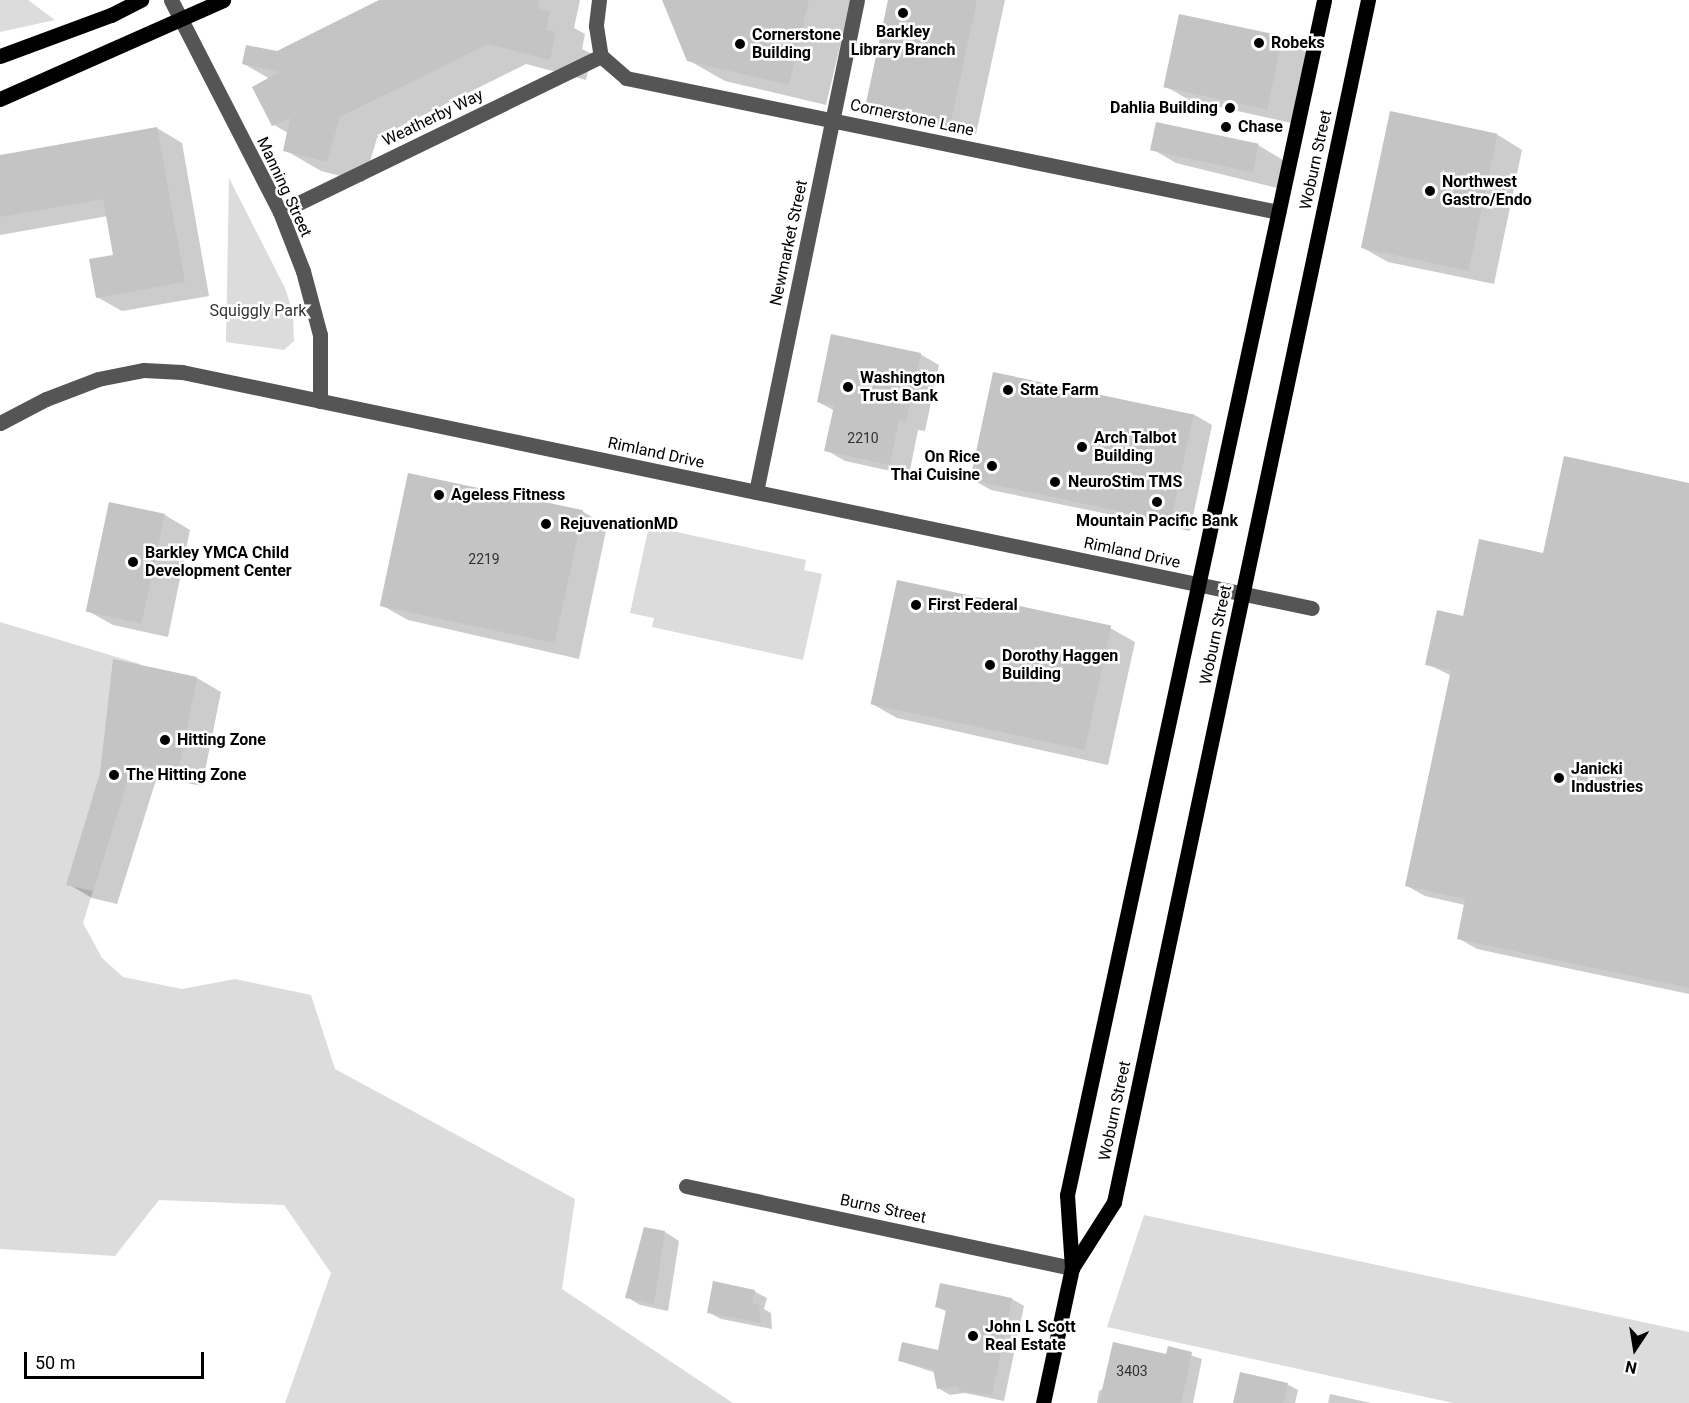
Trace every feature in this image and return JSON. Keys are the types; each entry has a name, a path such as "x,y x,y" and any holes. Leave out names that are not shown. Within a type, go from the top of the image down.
{"main road":[{"path":"0,56 111,15 141,0"},
{"path":"0,99 223,0"},
{"name":"Woburn Street","path":"1043,1403 1072,1268 1067,1195 1324,0"},
{"name":"Woburn Street","path":"1072,1268 1114,1202 1368,0"}],"street":[{"name":"Manning Street","path":"171,0 279,212 318,323 320,401"},
{"path":"599,0 596,26 601,56"},
{"name":"Newmarket Street","path":"756,492 857,0"},
{"name":"Cornerstone Lane","path":"601,56 626,78 1278,212"},
{"name":"Weatherby Way","path":"279,212 601,56"},
{"name":"Rimland Drive","path":"0,423 46,399 98,379 144,370 182,372 1311,608"},
{"name":"Burns Street","path":"686,1186 1072,1268"}],"green space":[{"path":"0,0 28,0 55,20 0,32"},
{"name":"Squiggly Park","path":"229,178 285,288 293,313 294,341 284,350 226,342"},
{"path":"649,526 806,560 804,570 822,574 803,660 652,627 654,618 630,613"},
{"path":"0,622 140,664 128,778 83,923 102,958 123,977 182,989 235,979 311,995 335,1069 575,1199 562,1289 733,1403 285,1403 331,1273 284,1205 159,1200 115,1256 0,1249"},
{"path":"1144,1215 1689,1332 1689,1403 1453,1403 1107,1327"}],"building":[{"path":"379,0 540,0 538,9 550,12 546,30 556,32 550,60 488,44 340,117 327,162 283,151 290,118 272,126 252,87 279,72 242,64 246,45 277,51"},
{"name":"Cornerstone Building","path":"662,0 809,0 789,85 687,61"},
{"path":"888,0 977,0 951,121 866,103"},
{"path":"1179,14 1283,36 1267,109 1163,87"},
{"name":"Northwest Gastro/Endo","path":"1390,111 1498,134 1468,271 1361,248"},
{"path":"1156,122 1259,144 1253,172 1150,150"},
{"path":"157,127 185,282 96,298 89,259 113,255 103,199 0,217 0,155"},
{"path":"831,334 921,353 906,422 899,420 890,465 824,451 834,406 817,402"},
{"name":"Arch Talbot Building","path":"993,372 1194,415 1171,522 970,480"},
{"name":"Janicki Industries","path":"1564,456 1689,483 1689,988 1457,939 1465,899 1405,886 1451,670 1425,665 1437,610 1463,616 1479,539 1543,553"},
{"path":"408,473 583,510 555,643 380,606"},
{"name":"Barkley YMCA Child Development Center","path":"109,502 165,514 141,623 86,612"},
{"name":"Dorothy Haggen Building","path":"897,580 1111,626 1085,750 871,704"},
{"path":"113,659 197,677 178,773 133,764 93,891 66,885 100,773"},
{"path":"644,1227 665,1231 654,1304 625,1298"},
{"path":"713,1281 755,1290 752,1303 759,1304 761,1323 707,1313"},
{"path":"940,1283 1012,1298 992,1395 959,1391 958,1386 937,1389 933,1369 898,1361 902,1342 938,1350 946,1310 935,1307"},
{"path":"1113,1342 1166,1354 1168,1346 1192,1352 1181,1403 1099,1403"},
{"path":"1240,1372 1288,1383 1283,1403 1233,1403"}],"place":[{"name":"Barkley Library Branch","path":"903,13"},
{"name":"Robeks","path":"1259,43"},
{"name":"Cornerstone Building","path":"740,44"},
{"name":"Dahlia Building","path":"1230,108"},
{"name":"Chase","path":"1226,127"},
{"name":"Northwest Gastro/Endo","path":"1430,191"},
{"name":"Washington Trust Bank","path":"848,387"},
{"name":"State Farm","path":"1008,390"},
{"name":"Arch Talbot Building","path":"1082,447"},
{"name":"On Rice Thai Cuisine","path":"992,466"},
{"name":"NeuroStim TMS","path":"1055,482"},
{"name":"Ageless Fitness","path":"439,495"},
{"name":"Mountain Pacific Bank","path":"1157,502"},
{"name":"RejuvenationMD","path":"546,524"},
{"name":"Barkley YMCA Child Development Center","path":"133,562"},
{"name":"First Federal","path":"916,605"},
{"name":"Dorothy Haggen Building","path":"990,665"},
{"name":"Hitting Zone","path":"165,740"},
{"name":"The Hitting Zone","path":"114,775"},
{"name":"Janicki Industries","path":"1559,778"},
{"name":"John L Scott Real Estate","path":"973,1336"}]}
